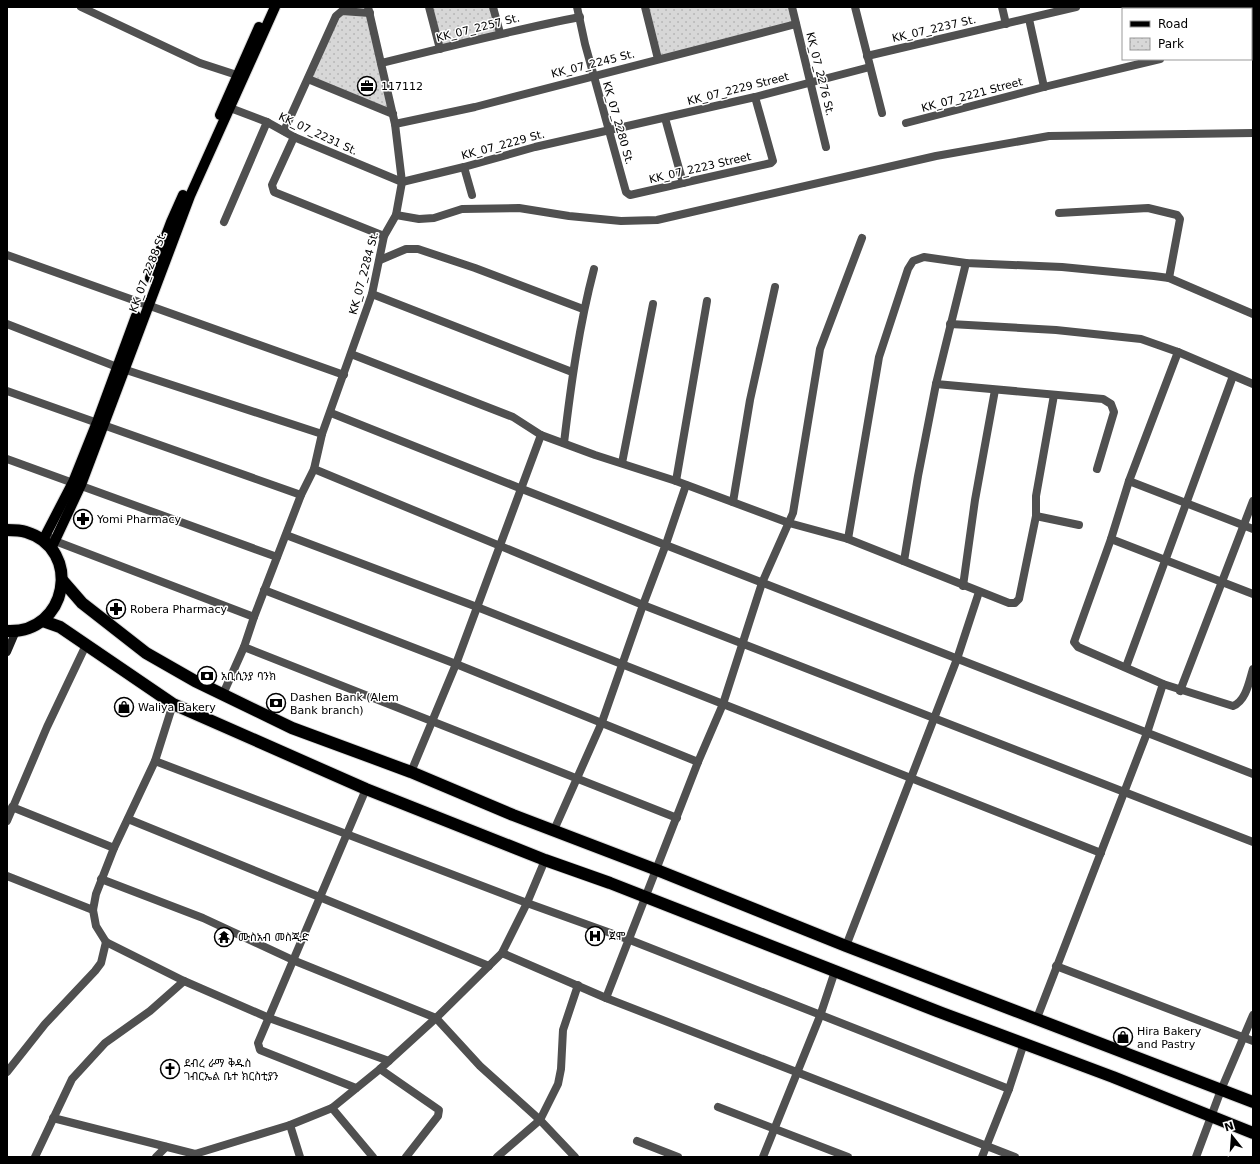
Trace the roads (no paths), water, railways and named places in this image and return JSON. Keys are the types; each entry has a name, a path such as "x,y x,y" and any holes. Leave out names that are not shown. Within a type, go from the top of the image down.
{"highway":[{"path":"7,530 26,532 49,541 59,564 62,580 60,596 53,609 43,621 30,628 12,631"},
{"path":"62,580 82,603 146,653 195,681 292,728 411,772 846,946 1253,1102"},
{"path":"43,621 60,627 173,704 366,789 545,860 610,883 645,898 1113,1077 1253,1133"}],"main road":[{"name":"KK_07_2288 St.","path":"49,541 77,484 101,423 144,304 241,76 268,7"},
{"name":"KK_07_2288 St.","path":"241,76 275,7"}],"street":[{"path":"81,7 200,63 241,76"},
{"path":"428,7 440,49"},
{"path":"493,7 500,33"},
{"name":"KK_07_2280 St.","path":"577,7 626,192 630,195"},
{"path":"645,7 658,59"},
{"name":"KK_07_2276 St.","path":"792,7 826,147"},
{"path":"855,7 882,114"},
{"path":"1002,7 1006,24"},
{"name":"KK_07_2237 St.","path":"867,56 1076,7"},
{"name":"KK_07_2284 St.","path":"223,694 244,647 264,590 301,495 314,469 322,434 331,413 372,294 384,236 396,216 402,182 395,124 369,10 340,12 336,16 308,79"},
{"name":"KK_07_2257 St.","path":"382,63 470,42 500,33 580,17"},
{"path":"1029,19 1044,87"},
{"name":"KK_07_2245 St.","path":"395,124 475,107 796,24"},
{"name":"KK_07_2221 Street","path":"906,123 1156,60"},
{"name":"KK_07_2229 Street","path":"610,131 870,68"},
{"path":"284,131 308,79 393,114"},
{"name":"KK_07_2223 Street","path":"630,195 771,164 773,160 755,97"},
{"name":"KK_07_2231 St.","path":"227,108 267,122 294,137 402,182"},
{"path":"665,118 683,183"},
{"path":"224,222 267,122"},
{"name":"KK_07_2229 St.","path":"402,182 464,168 535,148 610,131"},
{"path":"396,216 419,219 434,218 462,209 519,208 568,216 620,221 657,220 936,156 1049,136 1253,133"},
{"path":"294,137 272,185 274,192 384,236"},
{"path":"464,168 472,195"},
{"path":"1059,213 1148,208 1177,215 1180,219 1169,278"},
{"path":"606,998 678,818 698,762 723,704 762,583 793,513 820,349 862,238"},
{"path":"380,260 406,249 418,249 475,268 583,309"},
{"path":"7,255 344,375"},
{"path":"848,539 879,357 908,268 913,261 924,257 966,263 1062,267 1169,278 1253,314"},
{"path":"904,560 918,476 936,384 966,263"},
{"path":"564,443 572,372 583,309 594,269"},
{"path":"733,502 750,400 775,287"},
{"path":"372,294 572,372"},
{"path":"676,481 707,301"},
{"path":"622,463 653,304"},
{"path":"7,324 121,367 322,434"},
{"path":"950,324 1056,330 1141,339 1178,352 1253,384"},
{"path":"1178,352 1129,481 1111,539 1074,642 1078,647 1180,691 1233,706 1239,704 1243,699 1253,669"},
{"path":"351,354 513,418 541,435 595,455 676,481 789,523 848,539 904,560 963,586 1008,603 1015,603 1019,599 1036,516 1036,496 1054,395"},
{"path":"1126,667 1166,562 1233,376"},
{"path":"936,384 1103,400 1111,404 1114,412 1097,469"},
{"path":"963,586 975,500 996,390"},
{"path":"7,391 301,495"},
{"path":"331,413 1253,774"},
{"path":"411,772 456,664 541,435"},
{"path":"7,459 277,557"},
{"path":"314,469 499,547 643,605 1253,842"},
{"path":"1129,481 1253,529"},
{"path":"554,830 602,722 686,485"},
{"path":"1180,691 1253,501"},
{"path":"1036,516 1080,525"},
{"path":"286,535 477,606 622,665 912,777 1101,853"},
{"path":"1111,539 1166,562 1253,594"},
{"path":"49,541 254,617"},
{"path":"264,590 456,664 698,762"},
{"path":"846,946 958,659 979,592"},
{"path":"7,652 12,631"},
{"path":"7,821 86,645"},
{"path":"244,647 678,818"},
{"path":"1037,1018 1147,733 1163,684"},
{"path":"173,704 155,761 101,879 93,910 96,926 106,942 184,981 269,1018 389,1061"},
{"path":"155,761 527,903 630,940 1009,1090"},
{"path":"356,1088 260,1050 258,1043 295,960 346,834 366,789"},
{"path":"12,807 114,848"},
{"path":"128,820 488,966"},
{"path":"53,1118 195,1156 290,1125 332,1108 389,1061 436,1018 502,953 527,903 545,860"},
{"path":"7,876 93,910"},
{"path":"101,879 203,918 295,960 436,1018 480,1066 540,1120 575,1157"},
{"path":"7,1072 45,1024 98,967 103,956 106,942"},
{"path":"502,953 606,998 1015,1157"},
{"path":"1056,966 1253,1041"},
{"path":"763,1157 820,1016 835,971"},
{"path":"35,1157 72,1079 105,1043 150,1011 184,981"},
{"path":"497,1157 540,1120 558,1084 561,1069 563,1030 578,985"},
{"path":"1196,1157 1221,1090 1253,1015"},
{"path":"982,1157 1009,1090 1024,1043"},
{"path":"380,1069 439,1110 438,1116 406,1157"},
{"path":"718,1107 848,1157"},
{"path":"332,1108 373,1157"},
{"path":"290,1125 300,1157"},
{"path":"637,1142 678,1157"},
{"path":"156,1157 166,1147"}],"place":[{"name":"117112","path":"367,86"},
{"name":"Yomi Pharmacy","path":"83,519"},
{"name":"Robera Pharmacy","path":"116,609"},
{"name":"አቢሲንያ ባንክ","path":"207,676"},
{"name":"Dashen Bank (Alem Bank branch)","path":"276,703"},
{"name":"Waliya Bakery","path":"124,707"},
{"name":"ጀሞ","path":"595,936"},
{"name":"ሙስአብ መስጂድ","path":"224,937"},
{"name":"Hira Bakery and Pastry","path":"1123,1037"},
{"name":"ደብረ ራማ ቅዱስ ገብርኤል ቤተ ክርስቲያን","path":"170,1069"}]}
